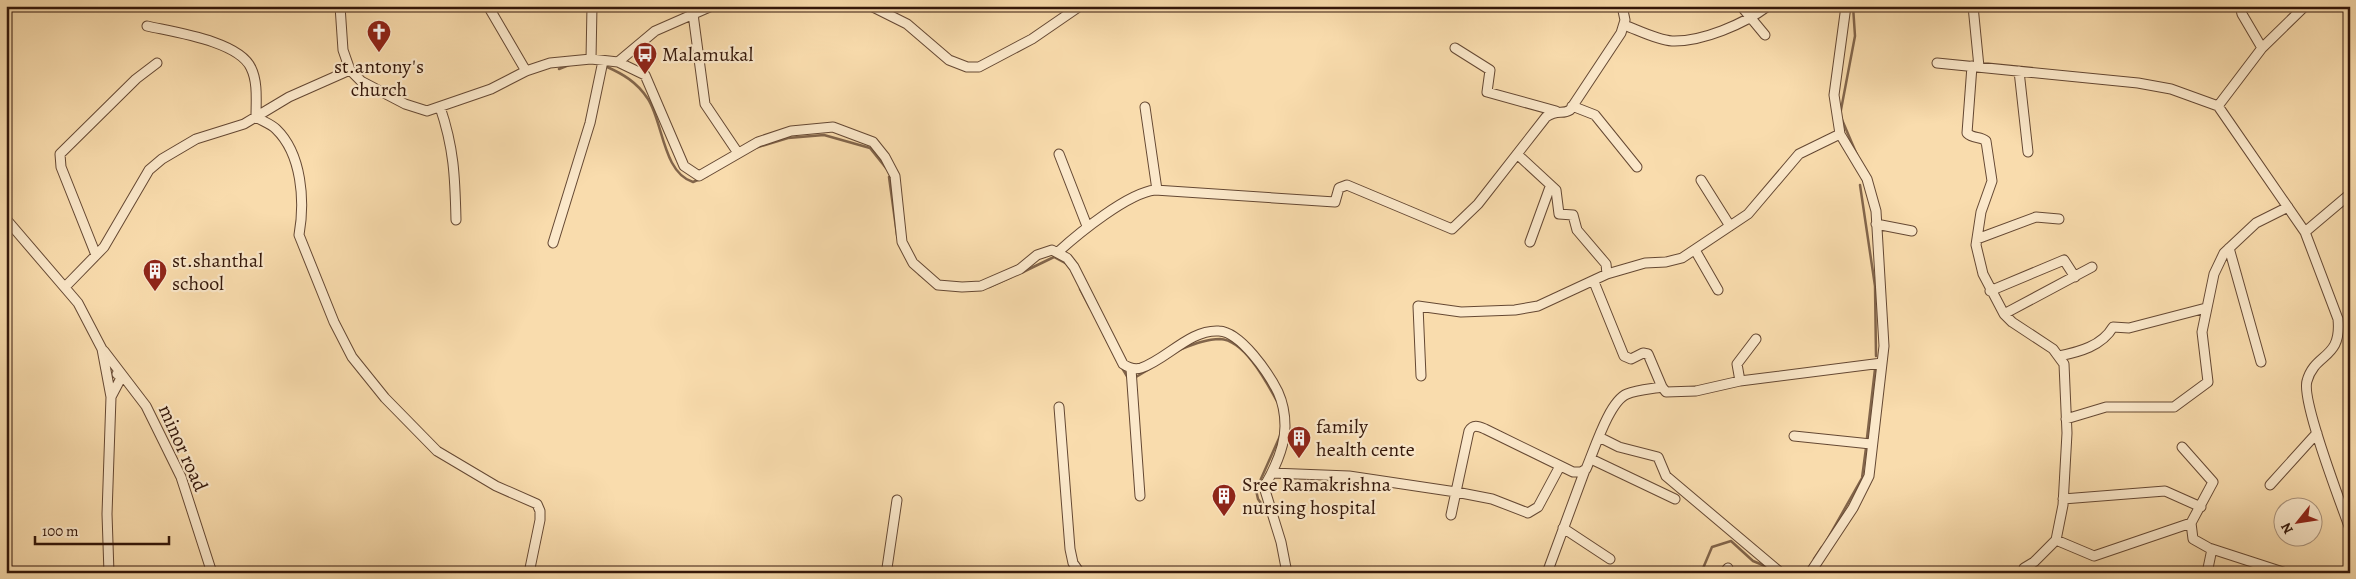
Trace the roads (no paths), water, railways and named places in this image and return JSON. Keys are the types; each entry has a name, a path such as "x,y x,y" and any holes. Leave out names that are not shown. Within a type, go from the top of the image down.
{"street":[{"path":"340,6 343,50 350,70 361,81 405,104 426,111 491,89 526,71 550,63 591,59 618,62 645,75 684,166 699,176 758,142 791,131 833,127 873,142 885,157 895,176 902,242 913,263 938,285 981,286 1020,269 1046,250 1058,252 1074,267 1123,364 1131,369 1140,369 1183,343 1213,331 1228,332 1248,347 1278,392 1283,407 1285,428 1272,473 1264,487 1279,535 1287,573"},
{"path":"488,6 526,71"},
{"path":"591,59 592,6"},
{"path":"618,62 655,31 712,6"},
{"path":"871,6 907,24 949,60 967,67 979,67 1032,40 1080,6"},
{"path":"1455,48 1490,70 1487,92 1556,111 1567,112 1618,40 1624,25 1622,6"},
{"path":"1741,6 1764,34"},
{"path":"1624,25 1670,41 1695,39 1751,18 1768,6"},
{"path":"1810,573 1862,492 1869,476 1871,444 1884,346 1876,211 1867,179 1840,134 1834,95 1846,6"},
{"path":"1973,6 1975,67 1967,133 1970,136 1982,138 1986,141 1992,181 1981,212 1977,239 1982,274 1990,292 2004,314 2012,322 2053,349 2064,364 2066,419 2063,499 2056,540 2034,562 2024,568 2023,573"},
{"path":"2240,6 2242,14 2262,48"},
{"path":"2218,106 2262,48 2305,6"},
{"path":"693,14 705,104 738,153"},
{"path":"147,26 197,37 232,50 244,57 251,66 255,80 256,117"},
{"path":"553,243 590,123 603,61"},
{"path":"1937,62 2155,86 2171,89 2218,106 2304,232 2338,319 2340,333 2337,345 2311,374 2303,380 2317,433 2346,505 2350,529"},
{"path":"96,255 61,167 60,154 136,79 157,63"},
{"path":"65,287 104,247 149,170 196,139 244,124 290,98 350,70"},
{"path":"2019,72 2028,152"},
{"path":"440,106 450,135 455,163 456,220"},
{"path":"1572,106 1595,115 1637,167"},
{"path":"1145,107 1157,190"},
{"path":"1058,252 1087,226 1144,192 1157,190 1335,202 1339,188 1347,185 1452,229 1478,204 1546,118 1556,111"},
{"path":"256,117 275,128 290,146 299,176 301,220 299,235 334,322 352,357 384,398 437,451 496,486 529,499 539,506 540,520 529,573"},
{"path":"1421,376 1418,306 1461,312 1515,310 1538,306 1594,282 1607,274 1645,263 1673,261 1695,250 1757,206 1799,154 1840,134"},
{"path":"1059,154 1087,226"},
{"path":"1516,154 1550,187 1556,190 1559,214 1573,215 1577,230 1606,264 1607,274"},
{"path":"1701,180 1730,226"},
{"path":"1530,242 1550,187"},
{"path":"2304,232 2350,194"},
{"path":"2066,419 2106,407 2174,407 2208,382 2202,332 2214,274 2224,253 2229,248 2256,224 2288,207"},
{"path":"1977,239 2036,217 2059,219"},
{"path":"6,218 65,287 85,314 102,349 111,397 107,504 108,573"},
{"path":"1876,224 1912,231"},
{"path":"2229,248 2261,362"},
{"path":"1695,250 1718,290"},
{"path":"1990,292 2064,260 2075,277"},
{"path":"2004,314 2092,267"},
{"path":"1594,282 1624,356 1632,359 1643,353 1648,354 1666,392 1696,391 1740,381 1882,363"},
{"path":"2059,356 2079,352 2107,338 2113,327 2129,328 2206,308"},
{"path":"1740,381 1737,364 1756,339"},
{"name":"minor road","path":"102,349 146,406 181,477 212,573"},
{"path":"1131,369 1140,496"},
{"path":"106,370 122,376 111,397"},
{"path":"1547,573 1584,470 1620,398 1627,394 1662,387"},
{"path":"1059,407 1070,549 1073,563 1080,573"},
{"path":"1451,516 1469,431 1475,426 1485,429 1573,472 1584,470"},
{"path":"2270,485 2317,433"},
{"path":"1794,436 1871,444"},
{"path":"1600,437 1619,447 1658,457 1666,476 1781,573"},
{"path":"2056,540 2094,556 2191,523 2214,482 2182,447"},
{"path":"1590,459 1675,499"},
{"path":"1272,473 1349,476 1456,492 1492,499 1528,514 1538,507 1560,466"},
{"path":"2063,499 2165,492 2202,506"},
{"path":"889,573 887,568 897,500"},
{"path":"2191,523 2193,539 2212,549 2286,573"},
{"path":"1563,528 1610,559"},
{"path":"2207,573 2212,549"}],"waterway":[{"path":"1853,6 1855,36 1840,115 1857,155"},
{"path":"1872,6 1894,6"},
{"path":"559,69 569,65"},
{"path":"605,66 629,79 648,99 670,158 675,168 683,177 693,182 707,176"},
{"path":"755,148 788,138 824,135 870,148 886,168"},
{"path":"889,177 897,235"},
{"path":"1860,185 1875,286 1876,356"},
{"path":"1023,272 1054,257 1067,264"},
{"path":"919,274 934,286"},
{"path":"989,287 1011,277"},
{"path":"1080,289 1090,308"},
{"path":"1179,350 1210,340 1220,339 1229,341 1246,354 1254,364 1278,403"},
{"path":"1121,366 1128,378"},
{"path":"1136,377 1151,368"},
{"path":"1867,438 1875,369"},
{"path":"1268,513 1258,499 1256,490 1280,436"},
{"path":"1827,540 1862,478 1866,448"},
{"path":"1701,573 1712,547 1731,541 1753,561 1770,568"},
{"path":"1814,559 1822,547"}],"place":[{"name":"st.antony's church","path":"379,53"},
{"name":"Malamukal","path":"645,75"},
{"name":"st.shanthal school","path":"155,292"},
{"name":"family health cente","path":"1299,459"},
{"name":"Sree Ramakrishna nursing hospital","path":"1224,517"}]}
